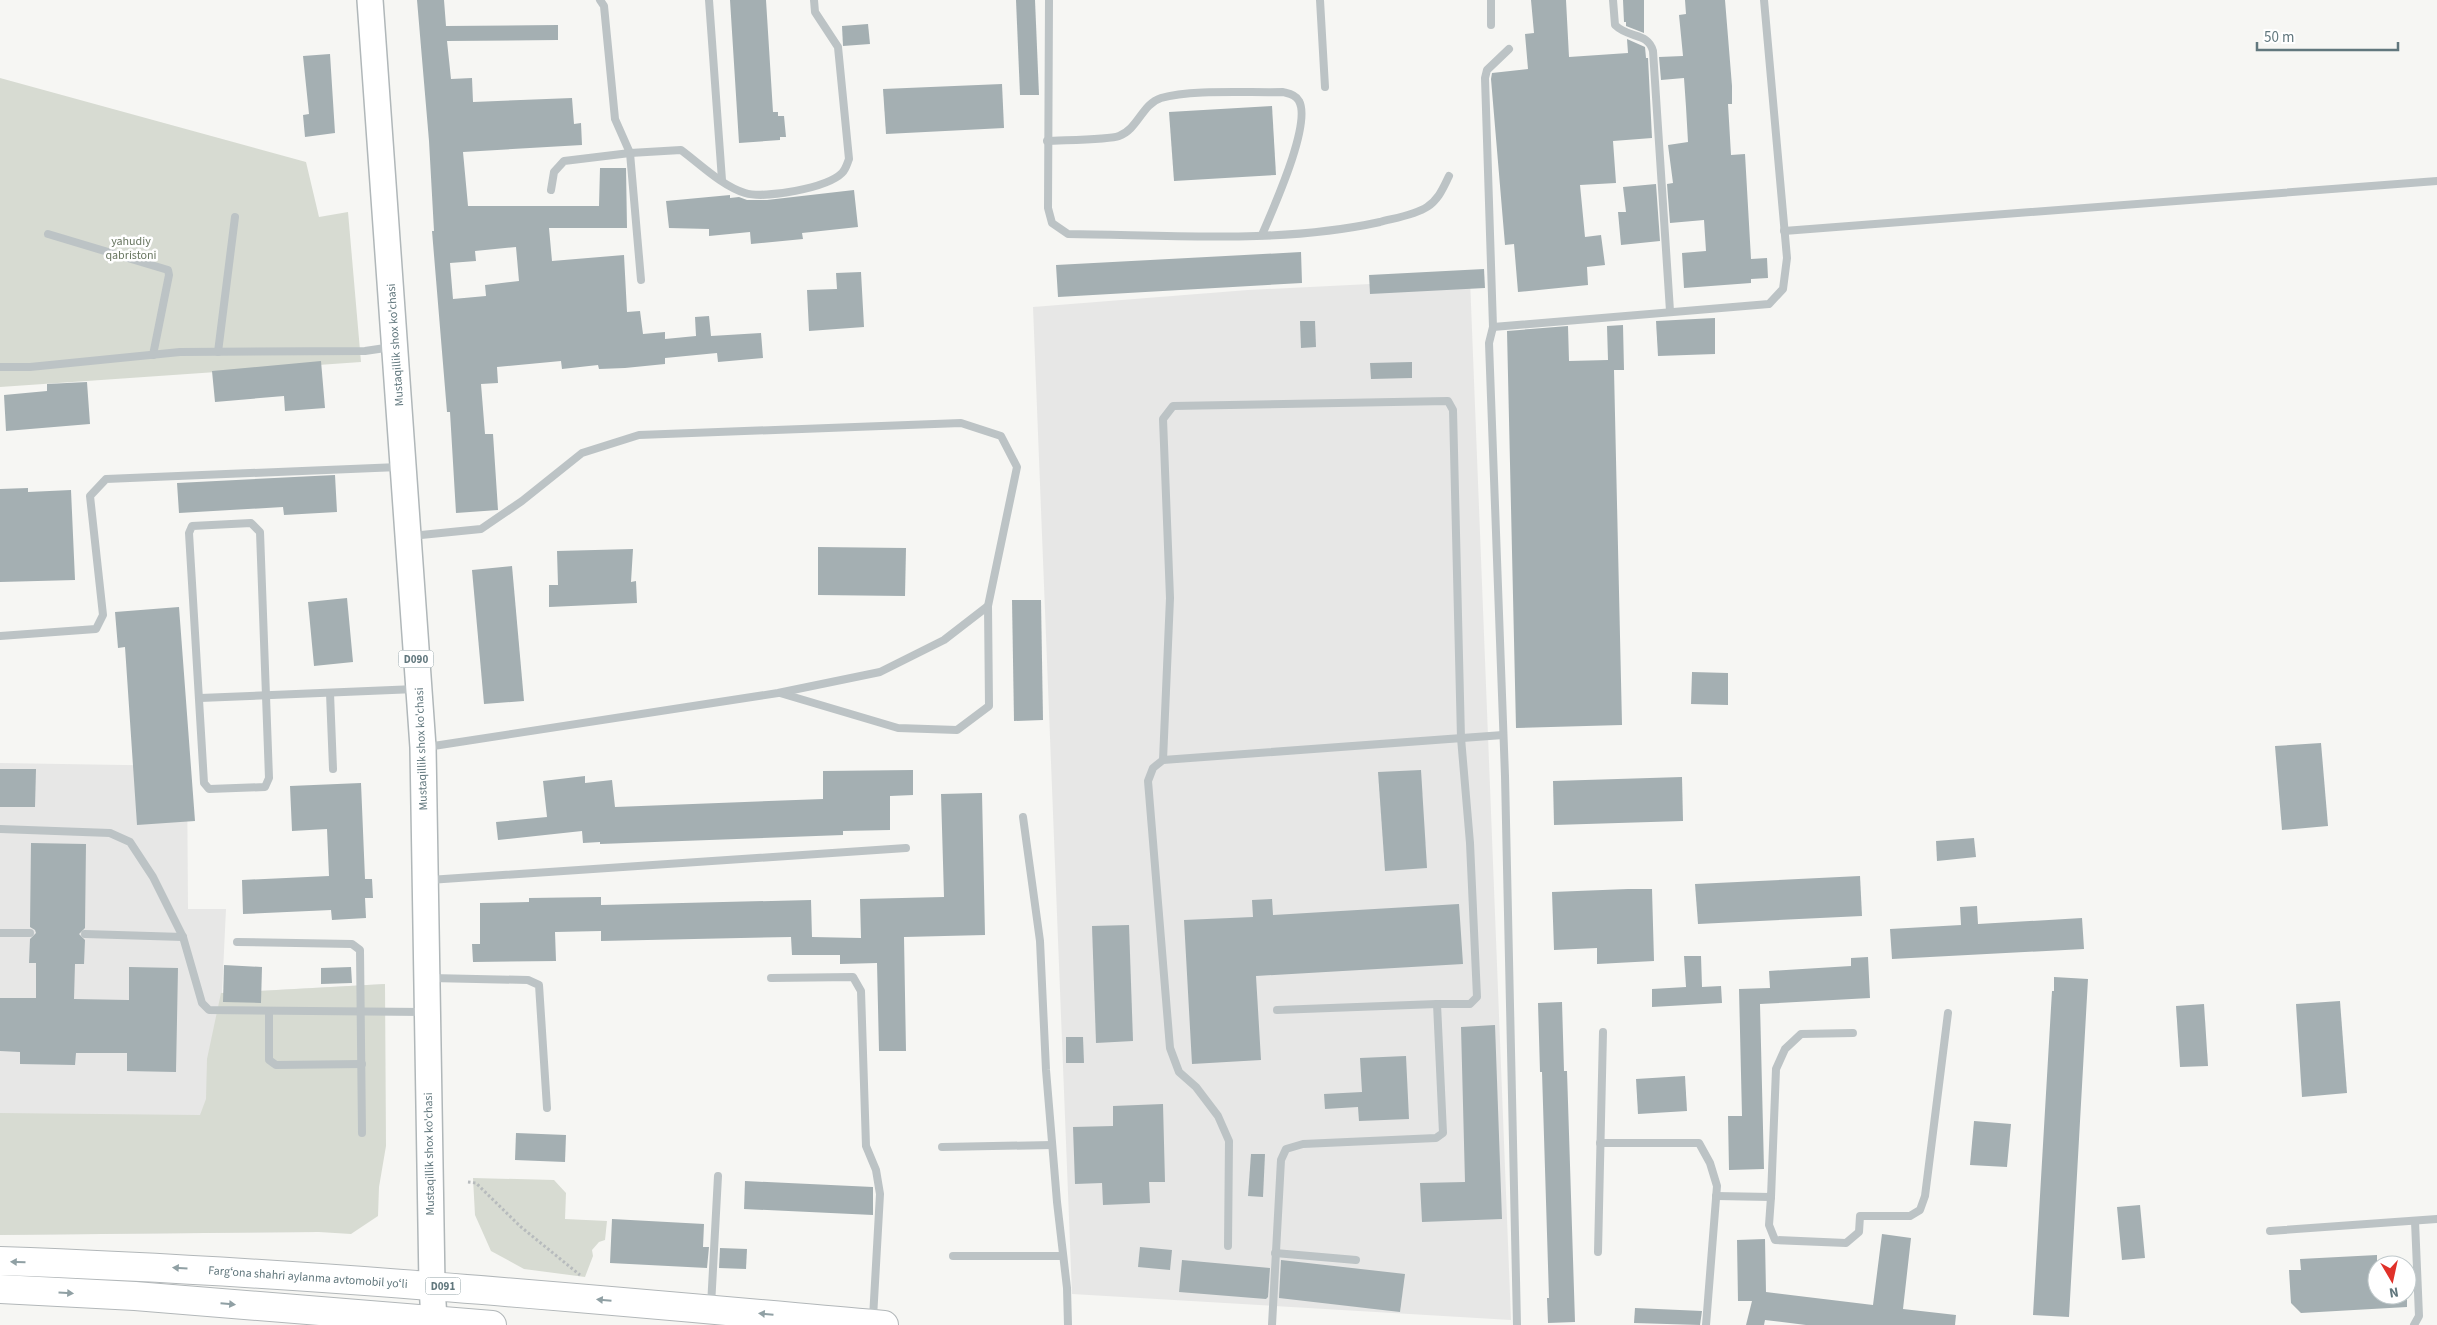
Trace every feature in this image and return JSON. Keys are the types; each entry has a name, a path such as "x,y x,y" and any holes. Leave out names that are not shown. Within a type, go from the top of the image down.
{"highway":[{"name":"Fargʻona shahri aylanma avtomobil yoʻli","path":"0,1261 134,1266 432,1285 878,1324"},
{"path":"0,1289 135,1296 492,1325"}],"main road":[{"name":"Mustaqillik shox ko'chasi","path":"370,0 404,466 422,747 434,1320"}],"lane":[{"path":"600,0 604,6 615,119 630,153 641,280"},
{"path":"709,0 722,180"},
{"path":"551,190 554,172 564,161 630,153 681,150 722,180 744,193 757,195 777,193 823,183 836,178 846,167 849,159 838,47 815,12 814,0"},
{"path":"1049,0 1048,208 1052,223 1068,234 1262,235 1342,230 1398,218 1426,207 1439,196 1449,176"},
{"path":"1320,0 1325,87"},
{"path":"1491,0 1491,25"},
{"path":"1613,0 1615,25 1628,35 1645,38 1650,42 1653,51 1670,311"},
{"path":"1493,327 1769,304 1783,289 1787,258 1764,0"},
{"path":"1509,49 1487,70 1485,78 1493,327 1489,343 1503,735 1517,1325"},
{"path":"1047,140 1120,136 1133,126 1149,105 1160,98 1193,94 1283,92 1295,96 1301,103 1298,144 1262,235"},
{"path":"1784,231 2437,182"},
{"path":"218,352 235,217"},
{"path":"48,234 168,270 169,275 153,355"},
{"path":"0,367 30,367 153,355 218,352 365,351 394,347"},
{"path":"1163,760 1170,598 1163,419 1173,406 1448,401 1452,410 1461,738 1470,843 1477,997 1470,1004 1277,1010"},
{"path":"408,536 481,529 522,501 582,453 638,435 961,423 1001,436 1017,467 988,606 989,706 957,730 898,728 778,693"},
{"path":"0,636 96,629 103,615 90,496 106,479 404,466"},
{"path":"250,524 260,532 265,696 269,778 265,787 209,789 204,783 189,533 192,526 250,524"},
{"path":"422,747 778,693 880,672 944,640 988,606"},
{"path":"200,698 418,688"},
{"path":"330,692 333,769"},
{"path":"1228,1246 1229,1141 1212,1109 1196,1086 1179,1072 1170,1048 1148,781 1153,768 1163,760 1503,735"},
{"path":"1023,817 1040,941 1046,1070 1064,1256 1068,1325"},
{"path":"0,829 110,833 130,842 153,876 183,937 202,1003 209,1010 362,1013 427,1012"},
{"path":"424,880 906,848"},
{"path":"0,932 30,933"},
{"path":"85,934 183,937"},
{"path":"237,942 352,944 360,950 362,1133"},
{"path":"771,978 854,977 861,991 866,1146 876,1170 880,1194 878,1324"},
{"path":"426,978 528,980 540,985 547,1108"},
{"path":"1272,1325 1281,1160 1286,1149 1303,1144 1436,1138 1443,1133 1437,1004"},
{"path":"269,1012 269,1060 276,1065 362,1064"},
{"path":"1853,1033 1801,1034 1785,1049 1776,1069 1770,1225 1775,1240 1846,1243 1859,1232 1860,1216 1910,1216 1920,1210 1925,1196 1948,1013"},
{"path":"1598,1252 1603,1032"},
{"path":"1600,1144 1699,1143 1710,1163 1717,1186 1706,1325"},
{"path":"942,1147 1052,1145"},
{"path":"711,1310 718,1176"},
{"path":"1716,1196 1771,1196"},
{"path":"2270,1231 2437,1219"},
{"path":"2414,1325 2419,1316 2415,1221"},
{"path":"1275,1252 1356,1260"},
{"path":"953,1256 1064,1256"}],"path":[{"path":"468,1182 476,1184 521,1226 585,1279"}],"shaded area":[{"path":"1470,279 1511,1320 1072,1294 1033,307 1248,290"},
{"path":"0,763 187,766 188,909 226,909 222,993 385,984 319,1232 0,1235"}],"green space":[{"name":"yahudiy qabristoni","path":"0,78 306,162 319,217 348,212 361,362 0,387"},
{"path":"385,984 386,1146 379,1187 378,1216 351,1234 319,1232 0,1235 0,1113 200,1115 206,1099 207,1059 221,993"},
{"path":"473,1178 554,1180 566,1193 565,1219 607,1221 605,1240 599,1242 592,1250 593,1256 585,1277 524,1269 491,1251 475,1215"}],"building":[{"path":"417,0 444,0 446,26 558,25 558,40 447,41 451,79 472,78 473,102 572,98 574,124 581,123 582,145 463,152 468,206 599,206 600,168 626,168 627,228 549,228 552,261 624,255 627,312 640,311 643,334 665,332 665,339 696,336 695,317 709,316 711,336 761,333 763,358 718,362 717,353 665,358 665,364 625,368 599,369 598,365 562,369 561,361 497,367 498,383 481,384 485,434 493,434 498,510 456,513 450,412 447,412 432,231 434,231 429,141","holes":["516,247 519,281 485,285 486,296 453,299 450,263 476,261 475,251"]},
{"path":"730,0 766,0 773,112 778,112 778,116 784,116 786,137 780,137 780,140 739,143"},
{"path":"1016,0 1035,0 1039,95 1020,95"},
{"path":"1531,0 1566,0 1569,57 1628,53 1627,39 1645,47 1646,58 1648,58 1652,138 1613,141 1616,183 1580,185 1585,237 1601,235 1605,265 1587,267 1588,285 1518,292 1514,244 1505,245 1491,79 1492,73 1528,69 1525,34 1534,33"},
{"path":"1623,0 1644,0 1644,33 1626,26 1626,22 1624,22"},
{"path":"1685,0 1725,0 1732,86 1732,104 1728,104 1731,155 1745,154 1751,259 1767,258 1768,278 1751,279 1751,283 1684,288 1682,253 1706,251 1704,220 1670,223 1667,184 1673,183 1668,145 1688,142 1686,107 1684,78 1661,80 1659,57 1683,56 1679,15 1686,14"},
{"path":"868,24 870,44 843,46 842,26"},
{"path":"330,54 335,133 305,137 303,115 309,114 303,56"},
{"path":"1002,84 1004,128 886,134 883,89"},
{"path":"1272,106 1276,175 1174,181 1169,112"},
{"path":"1656,184 1660,241 1621,245 1618,212 1626,212 1623,187"},
{"path":"854,190 858,227 802,233 803,239 751,244 750,232 709,236 709,229 669,228 666,201 730,195 730,198 767,200"},
{"path":"1301,252 1302,283 1058,297 1056,265"},
{"path":"1484,269 1485,288 1370,294 1369,275"},
{"path":"861,272 864,327 809,331 807,290 837,289 836,273"},
{"path":"1715,318 1715,354 1658,356 1656,321"},
{"path":"1300,321 1315,321 1316,347 1301,348"},
{"path":"1623,325 1624,370 1614,370 1622,725 1516,728 1507,331 1568,326 1569,361 1608,360 1607,326"},
{"path":"321,361 325,408 285,411 284,396 215,402 212,371"},
{"path":"1412,362 1412,378 1371,379 1370,363"},
{"path":"87,382 90,424 6,431 4,395 47,391 47,384"},
{"path":"335,475 337,512 284,515 283,507 179,513 177,483"},
{"path":"28,488 28,492 71,490 75,580 0,582 0,489"},
{"path":"818,547 906,548 905,596 818,595"},
{"path":"633,549 631,582 636,581 637,603 549,607 549,585 558,585 557,551"},
{"path":"512,566 524,701 484,704 472,570"},
{"path":"347,598 353,662 314,666 308,602"},
{"path":"1012,600 1041,600 1043,720 1014,721"},
{"path":"179,607 195,821 137,825 125,647 118,648 115,612"},
{"path":"1692,672 1728,673 1728,705 1691,704"},
{"path":"2321,743 2328,826 2282,830 2275,746"},
{"path":"0,769 36,769 35,807 0,807"},
{"path":"913,770 913,795 890,796 890,830 843,831 843,835 600,844 600,842 583,843 582,831 498,840 496,822 547,817 543,781 585,776 585,783 612,780 615,807 823,799 823,771"},
{"path":"1421,770 1427,868 1385,871 1378,772"},
{"path":"1682,777 1683,821 1554,825 1553,781"},
{"path":"361,783 365,879 372,879 373,898 365,898 366,918 332,920 331,910 243,914 242,880 329,876 327,829 292,831 290,786"},
{"path":"982,793 985,935 904,937 906,1051 879,1051 877,963 840,964 840,955 792,955 791,937 601,941 601,931 555,932 556,961 473,962 472,944 480,944 480,903 529,902 529,898 601,897 601,905 811,900 812,937 861,938 860,899 944,897 941,794"},
{"path":"1974,838 1976,857 1937,861 1936,841"},
{"path":"31,843 86,844 85,928 79,934 85,940 84,964 75,964 74,999 129,1000 129,967 178,968 176,1072 127,1071 127,1053 76,1053 75,1065 20,1064 20,1052 0,1051 0,998 36,998 36,963 29,963 30,939 36,933 30,927"},
{"path":"1860,876 1862,916 1698,924 1695,884"},
{"path":"1652,889 1654,961 1597,964 1597,948 1554,950 1552,892"},
{"path":"1272,899 1273,915 1459,904 1463,964 1256,976 1261,1060 1192,1064 1184,920 1253,917 1252,900"},
{"path":"1977,906 1978,924 2082,918 2084,949 1892,959 1890,929 1961,925 1960,907"},
{"path":"1129,925 1133,1041 1096,1043 1092,926"},
{"path":"1684,956 1701,956 1702,987 1721,986 1722,1003 1652,1007 1652,989 1686,987"},
{"path":"1868,957 1870,998 1760,1004 1764,1169 1729,1170 1728,1116 1742,1116 1739,989 1770,988 1769,971 1851,966 1851,958"},
{"path":"224,965 262,967 261,1003 223,1002"},
{"path":"351,967 352,983 321,984 321,968"},
{"path":"2054,977 2088,979 2069,1317 2033,1315"},
{"path":"2340,1001 2347,1093 2302,1097 2296,1004"},
{"path":"1562,1002 1564,1071 1567,1071 1575,1322 1548,1323 1547,1298 1549,1298 1542,1072 1540,1072 1538,1003"},
{"path":"2204,1004 2208,1066 2180,1067 2176,1006"},
{"path":"1495,1025 1502,1219 1422,1222 1420,1183 1465,1182 1461,1027"},
{"path":"1066,1037 1083,1037 1084,1063 1066,1063"},
{"path":"1406,1056 1409,1119 1359,1121 1358,1107 1325,1109 1324,1094 1362,1092 1360,1058"},
{"path":"1685,1076 1687,1111 1638,1114 1636,1079"},
{"path":"1163,1104 1165,1182 1149,1182 1150,1203 1103,1205 1102,1183 1075,1184 1073,1127 1113,1126 1113,1106"},
{"path":"1974,1121 2011,1124 2007,1167 1970,1165"},
{"path":"516,1133 566,1135 565,1162 515,1160"},
{"path":"1251,1154 1265,1154 1263,1197 1248,1196"},
{"path":"745,1181 873,1187 873,1215 744,1209"},
{"path":"2140,1205 2145,1258 2122,1260 2117,1207"},
{"path":"612,1219 704,1224 703,1247 709,1247 707,1268 610,1263"},
{"path":"1882,1234 1911,1238 1903,1309 1956,1315 1955,1325 1806,1325 1765,1320 1764,1325 1746,1325 1752,1301 1738,1301 1737,1240 1765,1239 1766,1292 1873,1305"},
{"path":"1140,1247 1172,1250 1170,1270 1138,1267"},
{"path":"720,1248 747,1249 746,1269 719,1268"},
{"path":"2367,1256 2367,1305 2407,1305 2407,1307 2301,1313 2291,1303 2289,1270 2301,1270 2300,1259"},
{"path":"1182,1260 1270,1268 1268,1297 1266,1299 1179,1292"},
{"path":"1281,1260 1405,1274 1400,1312 1279,1298"},
{"path":"1635,1308 1702,1311 1700,1325 1634,1323"}]}
